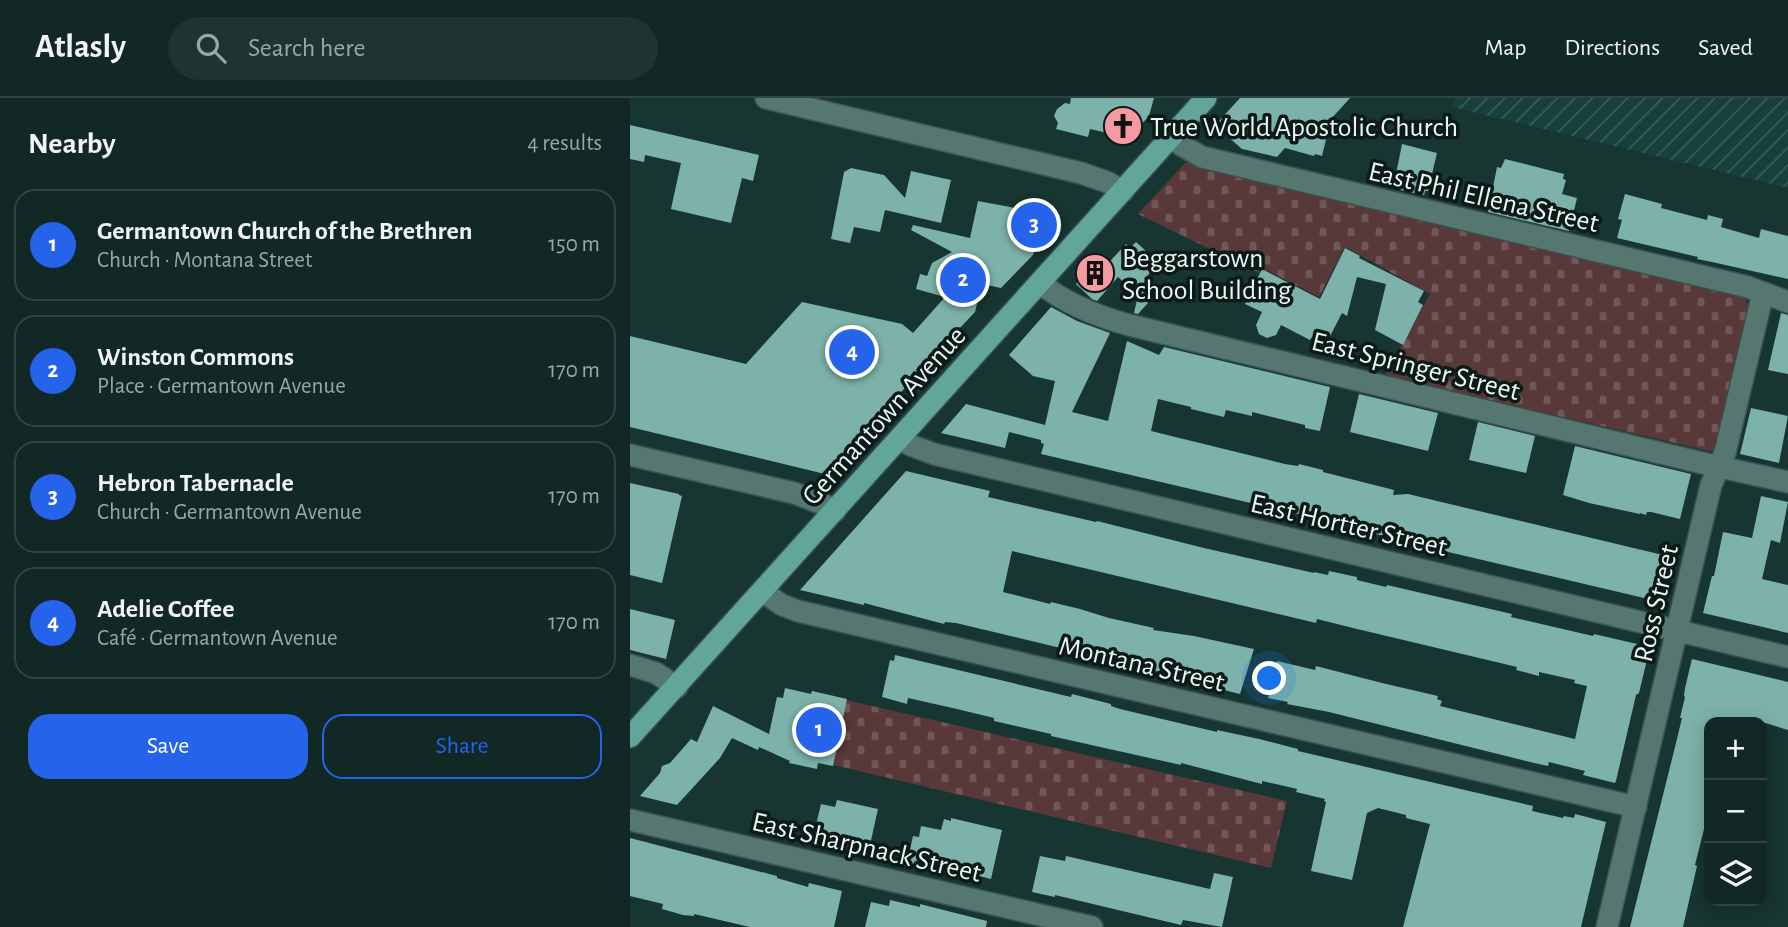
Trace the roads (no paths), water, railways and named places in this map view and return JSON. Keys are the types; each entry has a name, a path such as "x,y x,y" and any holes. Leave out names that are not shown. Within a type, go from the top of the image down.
{"main road":[{"name":"Germantown Avenue","path":"630,737 1206,98"}],"street":[{"path":"766,98 1081,173 1123,191"},
{"name":"East Phil Ellena Street","path":"1171,138 1202,157 1748,287 1788,302"},
{"name":"East Springer Street","path":"1040,283 1063,300 1120,322 1788,482"},
{"name":"Ross Street","path":"1607,927 1711,485 1725,453 1763,293"},
{"name":"East Hortter Street","path":"900,438 934,454 1788,657"},
{"path":"630,455 794,493 835,511"},
{"name":"Montana Street","path":"762,591 782,605 798,611 1636,807"},
{"path":"630,665 656,673 677,687"},
{"name":"East Sharpnack Street","path":"630,820 1092,927"}],"place":[{"name":"True World Apostolic Church","path":"1123,126"},
{"name":"Hebron Tabernacle","path":"1034,225"},
{"name":"Beggarstown School Building","path":"1095,273"},
{"name":"Winston Commons","path":"963,280"},
{"name":"Adelie Coffee","path":"852,352"},
{"name":"Germantown Church of the Brethren","path":"819,730"}]}
